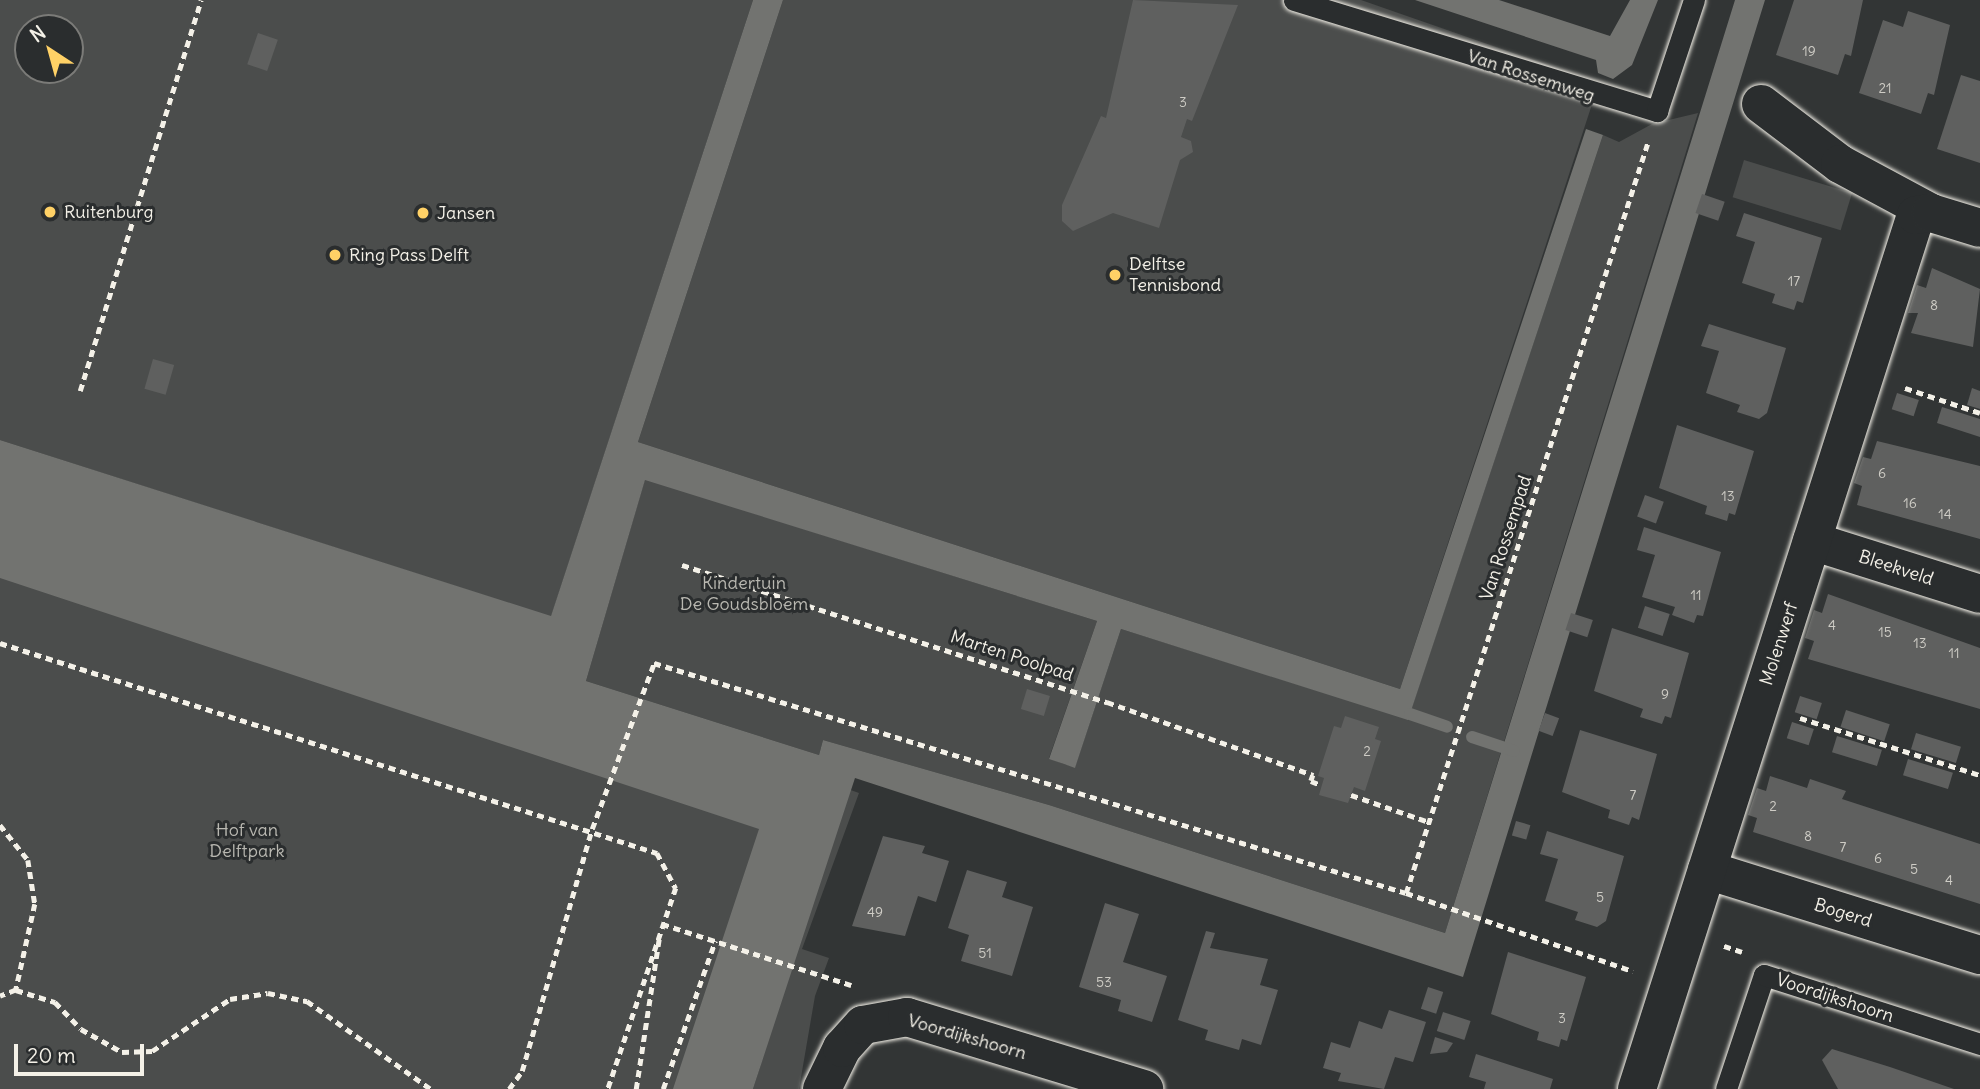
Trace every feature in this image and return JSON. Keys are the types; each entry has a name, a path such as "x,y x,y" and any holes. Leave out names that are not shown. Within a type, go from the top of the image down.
{"street":[{"path":"1761,104 1840,164 1931,213 1980,228"},
{"name":"Molenwerf","path":"1637,1089 1812,541 1860,374 1916,215 1931,213"},
{"name":"Bleekveld","path":"1812,541 1980,594"},
{"name":"Bogerd","path":"1707,870 1980,955"},
{"name":"Voordijkshoorn","path":"822,1089 842,1048 863,1026 907,1017 1144,1089"}],"lane":[{"name":"Van Rossemweg","path":"1294,0 1657,111"},
{"path":"1657,111 1694,0"},
{"name":"Voordijkshoorn","path":"1726,1089 1764,975 1980,1044"}],"path":[{"path":"80,391 201,0"},
{"name":"Van Rossempad","path":"1406,893 1657,111"},
{"path":"1860,374 1980,413"},
{"name":"Marten Poolpad","path":"682,565 1058,685 1313,775 1311,781 1321,785"},
{"path":"0,643 592,829 657,853 676,888 608,1089"},
{"path":"509,1089 522,1071 592,829 654,663 1406,893 1670,983"},
{"path":"1759,705 1980,775"},
{"path":"1351,795 1429,822"},
{"path":"0,825 28,860 35,904 16,990"},
{"path":"662,924 807,971"},
{"path":"636,1089 662,924"},
{"path":"663,1089 715,941"},
{"path":"0,996 16,990 55,1002 81,1029 122,1052 152,1051 230,999 268,993 307,1002 432,1089"}],"green space":[{"name":"Ring Pass Delft","path":"0,0 753,0 551,617 0,440"},
{"name":"Delftse Tennisbond","path":"783,0 1361,0 1599,83 1400,689 638,442"},
{"name":"Kindertuin De Goudsbloem","path":"1698,113 1445,933 1049,805 823,740 819,755 586,681 645,479 1097,621 1049,758 1064,764 1075,767 1121,629 1408,719 1603,135 1619,142 1652,124"},
{"path":"1744,160 1852,193 1841,230 1733,197"},
{"name":"Hof van Delftpark","path":"0,501 422,637 859,793 802,949 829,958 815,996 799,1089 753,1089 761,1064 751,1089 0,1089"}],"shaded area":[{"path":"753,0 783,0 638,442 1400,689 1586,129 1603,135 1408,720 1121,629 1075,768 1049,759 1097,621 645,480 586,681 819,755 823,740 1049,805 1445,933 1735,0 1765,0 1463,977 855,778 753,1089 673,1089 759,829 0,578 0,440 551,616"},
{"path":"1415,0 1499,0 1610,36 1630,0 1658,0 1632,65 1613,79 1598,73 1596,60"}],"building":[{"path":"1133,0 1238,5 1192,121 1187,119 1181,137 1191,141 1193,152 1180,160 1159,228 1113,213 1073,231 1062,221 1062,205 1101,116 1106,118"},
{"path":"1794,0 1863,0 1851,56 1845,54 1838,75 1776,55"},
{"path":"1908,11 1950,25 1934,95 1928,93 1921,114 1859,93 1883,20 1903,27"},
{"path":"258,33 278,40 267,71 247,64"},
{"path":"1961,75 1980,81 1980,163 1937,149"},
{"path":"1702,194 1725,202 1718,221 1695,213"},
{"path":"1744,213 1822,238 1803,303 1797,301 1794,310 1772,303 1775,294 1742,283 1755,242 1736,236"},
{"path":"1932,268 1980,289 1973,347 1911,333 1918,313 1908,313 1917,285 1926,288"},
{"path":"1709,324 1786,348 1767,413 1759,419 1737,412 1740,405 1706,393 1719,351 1701,346"},
{"path":"153,359 174,365 166,395 144,389"},
{"path":"1972,388 1980,391 1980,409 1967,405"},
{"path":"1897,393 1919,400 1914,416 1892,409"},
{"path":"1942,407 1980,419 1980,437 1937,423"},
{"path":"1677,425 1754,451 1735,515 1729,513 1727,521 1705,514 1707,506 1659,488"},
{"path":"1877,441 1980,466 1980,539 1857,505 1862,486 1854,483 1863,457 1871,459"},
{"path":"1645,495 1664,502 1656,523 1637,517"},
{"path":"1644,527 1721,552 1703,616 1697,615 1694,623 1672,615 1675,607 1642,597 1655,555 1637,550"},
{"path":"1828,594 1980,648 1980,709 1808,659 1814,641 1805,638 1814,610 1822,613"},
{"path":"1645,606 1670,614 1663,636 1638,628"},
{"path":"1571,613 1593,620 1587,637 1565,630"},
{"path":"1612,628 1689,653 1671,718 1665,716 1662,724 1640,717 1643,709 1594,691"},
{"path":"1027,689 1050,696 1044,716 1021,709"},
{"path":"1800,696 1822,703 1817,719 1795,712"},
{"path":"1846,710 1890,724 1884,741 1840,727"},
{"path":"1545,713 1559,718 1553,736 1539,731"},
{"path":"1345,716 1379,727 1375,739 1381,741 1365,791 1354,787 1348,803 1319,795 1324,778 1318,776 1334,726 1341,728"},
{"path":"1792,722 1814,729 1809,745 1787,738"},
{"path":"1580,730 1657,754 1639,820 1632,817 1629,825 1608,818 1610,810 1562,792"},
{"path":"1916,733 1961,747 1956,763 1911,749"},
{"path":"1837,736 1882,750 1877,766 1832,752"},
{"path":"1908,759 1953,773 1948,789 1903,775"},
{"path":"1770,776 1807,788 1810,779 1846,791 1842,799 1980,844 1980,904 1753,832 1757,818 1748,815 1757,788 1766,791"},
{"path":"1516,821 1530,825 1526,840 1512,835"},
{"path":"1547,831 1624,856 1606,921 1597,927 1575,920 1578,912 1545,901 1558,859 1540,854"},
{"path":"883,836 925,846 922,853 949,861 936,902 918,896 905,936 852,926"},
{"path":"967,870 1007,882 1002,897 1033,907 1012,976 961,961 969,935 948,928"},
{"path":"1105,903 1139,914 1123,962 1167,976 1152,1022 1118,1011 1121,1000 1079,987"},
{"path":"1206,931 1215,933 1210,948 1268,959 1260,985 1278,990 1261,1045 1242,1039 1239,1050 1205,1040 1208,1030 1178,1020"},
{"path":"1508,952 1586,977 1567,1041 1561,1039 1559,1047 1537,1040 1539,1032 1491,1014"},
{"path":"1428,987 1443,992 1436,1014 1421,1009"},
{"path":"1389,1010 1426,1022 1413,1062 1395,1057 1384,1089 1338,1081 1341,1073 1323,1068 1331,1042 1350,1048 1359,1021 1382,1029"},
{"path":"1443,1012 1471,1021 1464,1040 1437,1031"},
{"path":"1435,1037 1453,1043 1447,1052 1430,1054"},
{"path":"1832,1049 1954,1089 1838,1089 1822,1060"},
{"path":"1476,1054 1553,1079 1550,1089 1484,1089 1486,1082 1469,1077"}],"waterway":[{"path":"1410,714 1447,727"},
{"path":"1472,737 1514,751"}],"place":[{"name":"Ruitenburg","path":"50,212"},
{"name":"Jansen","path":"423,213"},
{"name":"Ring Pass Delft","path":"335,255"},
{"name":"Delftse Tennisbond","path":"1115,275"}]}
